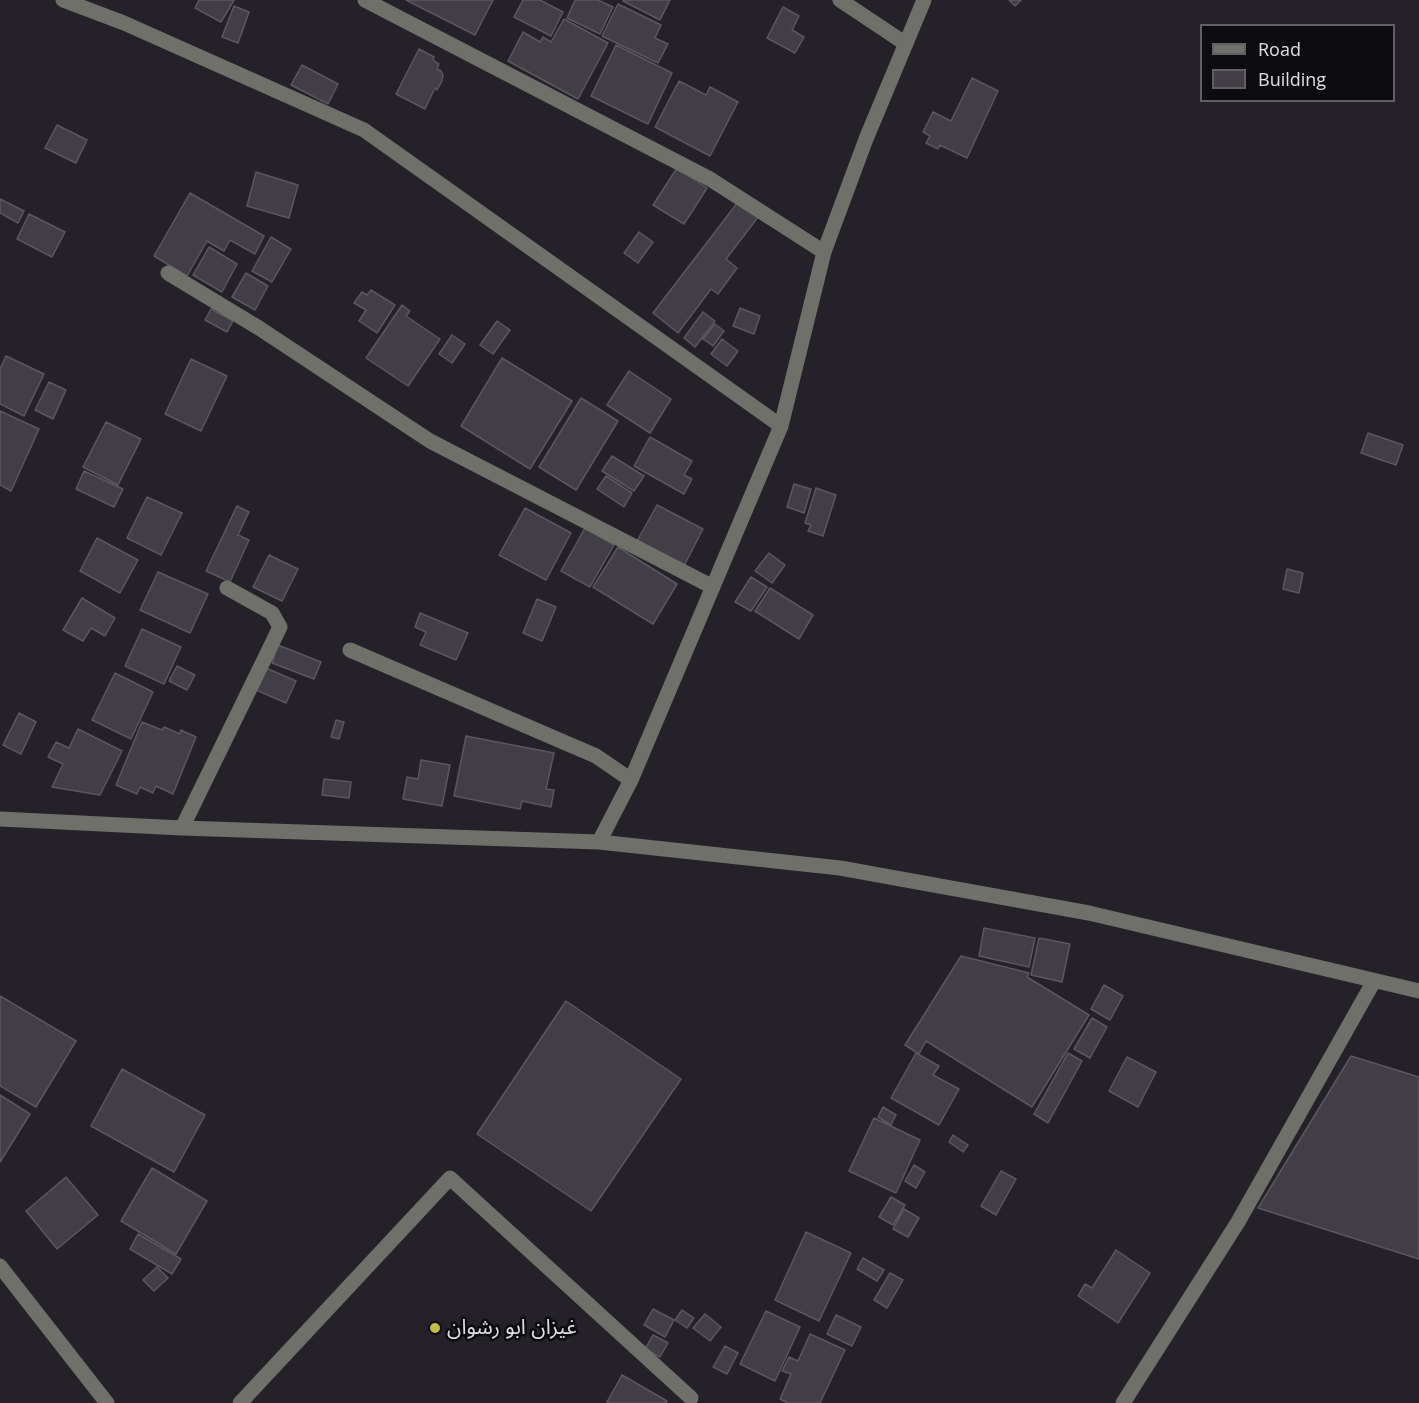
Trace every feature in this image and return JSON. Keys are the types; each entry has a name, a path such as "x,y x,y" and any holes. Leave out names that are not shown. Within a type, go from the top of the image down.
{"street":[{"path":"63,0 124,23 364,130 781,426"},
{"path":"365,0 710,179 824,252"},
{"path":"840,0 906,44"},
{"path":"599,842 631,780 781,426 824,252 867,137 924,0"},
{"path":"168,273 259,327 430,441 713,586"},
{"path":"182,828 280,627 272,613 227,588"},
{"path":"350,650 596,756 631,780"},
{"path":"0,819 182,828 599,842 852,870 1089,913 1419,991"},
{"path":"1123,1403 1238,1222 1374,981"},
{"path":"240,1403 450,1178 691,1398"},
{"path":"0,1266 106,1403"}],"building":[{"path":"199,0 234,0 221,22 195,8"},
{"path":"406,0 493,0 475,35"},
{"path":"523,0 540,0 563,12 551,36 514,17"},
{"path":"575,0 598,0 613,7 600,34 567,18"},
{"path":"624,0 670,0 660,20"},
{"path":"1009,0 1021,0 1015,6"},
{"path":"618,4 661,25 655,38 668,44 658,63 602,36"},
{"path":"234,6 249,12 238,43 222,37"},
{"path":"783,7 799,16 792,30 804,37 795,53 767,38"},
{"path":"564,19 608,43 578,99 508,61 523,32 540,42 543,37 551,42"},
{"path":"616,45 672,73 648,124 591,96"},
{"path":"419,49 434,57 433,60 439,64 437,69 443,75 442,81 437,90 435,88 425,109 396,94"},
{"path":"302,65 338,84 328,104 291,85"},
{"path":"972,78 998,91 967,158 940,145 938,149 926,143 930,136 923,132 933,112 951,121"},
{"path":"679,81 706,95 710,87 738,102 710,156 655,127"},
{"path":"57,125 87,140 76,163 45,148"},
{"path":"677,168 707,188 684,224 653,205"},
{"path":"256,172 298,185 289,218 247,206"},
{"path":"190,193 264,236 255,254 230,240 224,251 207,241 187,276 154,256"},
{"path":"0,199 24,211 18,223 0,213"},
{"path":"738,202 758,217 726,259 737,268 718,294 711,289 678,333 653,313"},
{"path":"29,214 65,232 52,257 17,239"},
{"path":"639,232 653,242 638,263 624,253"},
{"path":"271,237 291,249 272,282 252,271"},
{"path":"209,247 237,264 222,292 193,275"},
{"path":"246,273 268,286 255,310 232,297"},
{"path":"371,290 395,305 377,333 359,321 366,310 354,303 362,292 367,295"},
{"path":"402,305 410,311 406,316 440,339 408,386 366,358"},
{"path":"740,308 760,316 754,334 733,326"},
{"path":"211,309 233,321 227,332 205,320"},
{"path":"703,312 715,321 695,347 684,338"},
{"path":"497,321 510,330 493,354 480,345"},
{"path":"715,324 724,331 713,346 703,339"},
{"path":"452,335 465,344 452,363 439,354"},
{"path":"722,339 738,351 727,366 711,354"},
{"path":"6,356 44,374 24,416 0,404 0,369"},
{"path":"502,358 572,401 530,469 461,426"},
{"path":"191,359 227,376 201,431 165,414"},
{"path":"629,371 671,399 650,433 607,405"},
{"path":"49,382 66,390 53,419 35,410"},
{"path":"581,398 618,421 576,490 539,467"},
{"path":"0,411 39,429 11,491 0,485"},
{"path":"106,422 141,439 118,485 83,467"},
{"path":"1368,433 1403,445 1396,465 1361,453"},
{"path":"650,437 692,461 684,475 692,479 684,494 634,466"},
{"path":"612,456 644,476 634,491 602,471"},
{"path":"84,471 123,489 114,507 76,489"},
{"path":"606,476 632,493 624,507 597,489"},
{"path":"794,484 811,489 804,513 787,507"},
{"path":"816,488 836,495 823,536 808,531 811,525 805,523"},
{"path":"147,497 182,513 161,555 127,538"},
{"path":"657,505 703,529 684,566 637,541"},
{"path":"237,506 249,512 238,535 249,540 230,582 206,571"},
{"path":"525,508 571,533 546,580 499,555"},
{"path":"585,528 614,545 590,587 561,571"},
{"path":"97,538 138,560 120,593 80,571"},
{"path":"618,547 677,584 653,624 593,587"},
{"path":"769,553 785,565 772,583 755,571"},
{"path":"269,555 298,569 282,601 253,587"},
{"path":"1287,569 1303,573 1299,593 1283,589"},
{"path":"158,572 208,594 190,633 140,610"},
{"path":"751,577 767,587 751,611 735,602"},
{"path":"770,588 813,615 799,639 755,611"},
{"path":"82,598 115,618 105,636 91,628 83,641 63,630"},
{"path":"537,599 556,607 542,641 523,633"},
{"path":"420,613 468,633 456,660 420,645 426,632 415,627"},
{"path":"142,629 181,647 164,684 125,666"},
{"path":"278,645 321,662 314,679 272,663"},
{"path":"177,666 195,675 187,690 169,681"},
{"path":"266,668 296,681 286,703 256,690"},
{"path":"115,673 153,692 131,739 92,720"},
{"path":"19,713 36,722 21,754 3,745"},
{"path":"336,720 344,722 339,739 331,737"},
{"path":"142,722 162,730 164,727 180,734 181,730 196,737 173,794 156,786 153,793 140,787 137,794 116,785"},
{"path":"78,729 122,751 100,795 52,787 63,764 48,757 56,742 69,748"},
{"path":"466,736 554,753 546,789 554,790 551,807 522,801 520,809 454,796"},
{"path":"421,760 450,765 442,806 403,799 407,777 418,779"},
{"path":"324,779 351,782 349,798 322,795"},
{"path":"984,928 1035,938 1029,967 979,956"},
{"path":"1039,938 1070,944 1062,982 1031,975"},
{"path":"961,956 1029,973 1027,977 1089,1015 1032,1107 926,1041 919,1054 905,1045"},
{"path":"1104,985 1123,996 1110,1020 1091,1009"},
{"path":"0,996 76,1041 36,1107 0,1086"},
{"path":"566,1001 681,1079 591,1211 477,1134"},
{"path":"1092,1018 1107,1027 1090,1058 1074,1049"},
{"path":"916,1053 939,1066 933,1075 959,1089 939,1125 891,1098"},
{"path":"1068,1053 1082,1061 1048,1123 1034,1114"},
{"path":"1351,1056 1419,1077 1419,1259 1258,1208"},
{"path":"1127,1057 1156,1072 1138,1107 1109,1091"},
{"path":"122,1069 205,1115 174,1172 91,1126"},
{"path":"0,1095 30,1114 0,1162"},
{"path":"883,1107 896,1115 891,1125 878,1117"},
{"path":"874,1118 920,1140 896,1193 849,1171"},
{"path":"953,1135 968,1145 963,1152 949,1142"},
{"path":"914,1165 925,1172 916,1188 905,1181"},
{"path":"152,1168 207,1201 176,1254 121,1221"},
{"path":"1001,1171 1016,1179 996,1215 981,1206"},
{"path":"66,1177 98,1215 57,1249 26,1211"},
{"path":"891,1197 905,1205 893,1225 879,1217"},
{"path":"904,1209 919,1218 908,1237 893,1229"},
{"path":"806,1232 851,1253 819,1321 775,1300"},
{"path":"138,1234 181,1259 172,1274 130,1249"},
{"path":"1116,1250 1150,1273 1118,1323 1078,1296 1085,1284 1092,1288"},
{"path":"863,1258 884,1270 877,1281 857,1269"},
{"path":"157,1267 168,1278 154,1291 143,1280"},
{"path":"890,1273 903,1280 887,1308 874,1300"},
{"path":"653,1309 674,1320 665,1337 644,1325"},
{"path":"682,1310 694,1318 687,1328 675,1320"},
{"path":"766,1311 800,1327 775,1381 740,1364"},
{"path":"705,1314 721,1327 710,1341 693,1328"},
{"path":"836,1315 861,1327 852,1346 827,1334"},
{"path":"810,1334 845,1350 820,1403 788,1403 780,1399 791,1374 782,1371 789,1357 798,1361"},
{"path":"653,1335 668,1343 660,1357 645,1349"},
{"path":"725,1346 738,1353 727,1374 713,1367"},
{"path":"622,1375 667,1401 666,1403 607,1402"}],"place":[{"name":"غيزان ابو رشوان","path":"435,1328"}]}
